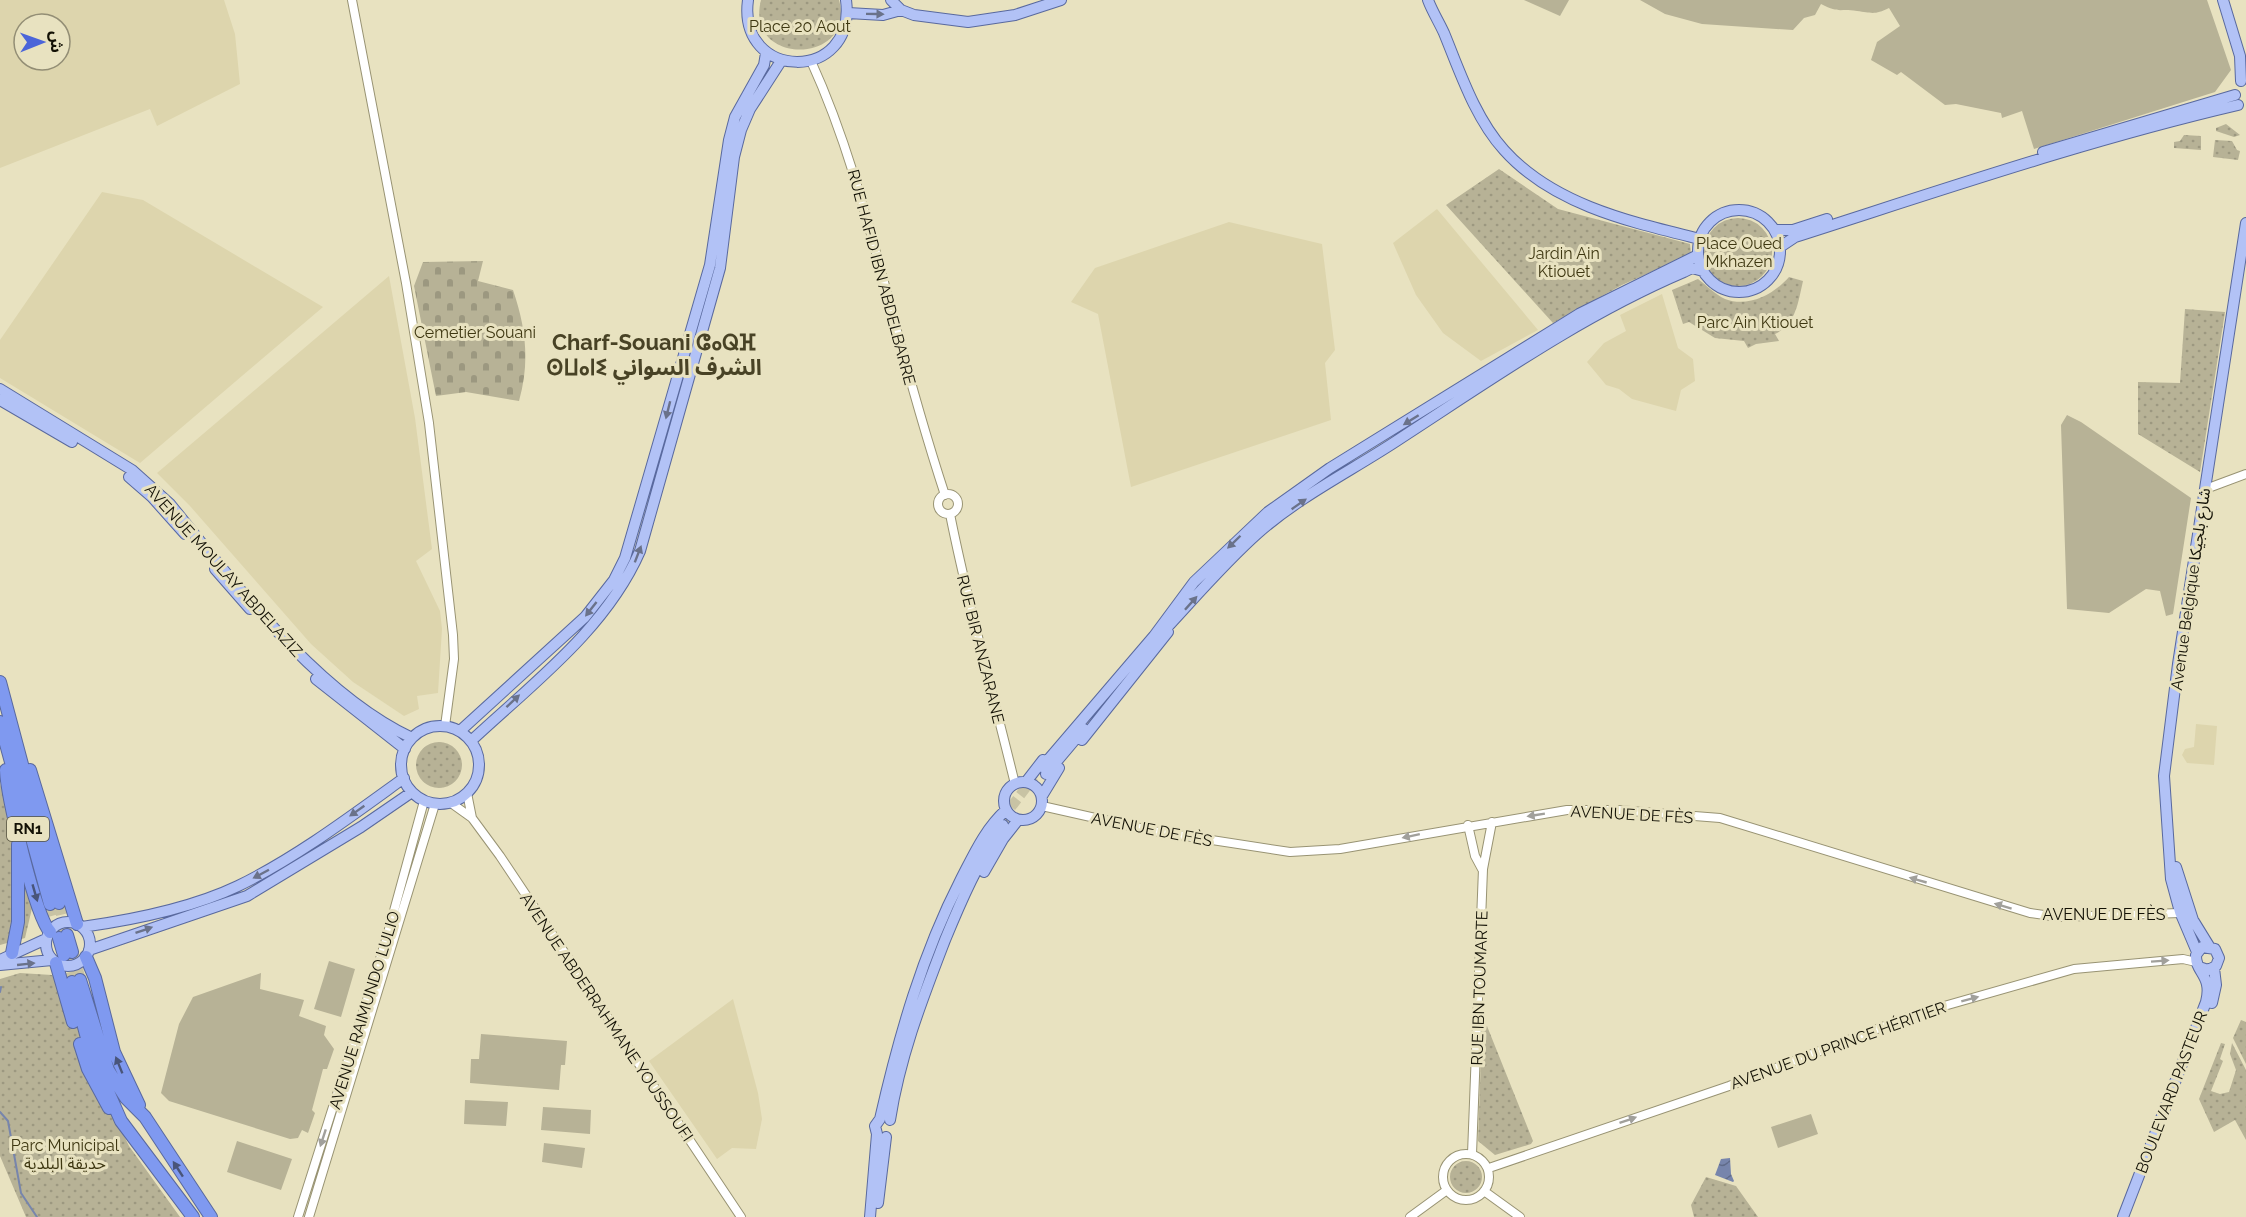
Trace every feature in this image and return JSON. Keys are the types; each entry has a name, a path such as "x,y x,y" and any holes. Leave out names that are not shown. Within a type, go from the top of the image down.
{"highway":[{"name":"RN1","path":"0,682 13,753 54,904"},
{"name":"RN1","path":"0,722 13,753"},
{"path":"13,753 7,786 18,834 41,916 56,936 88,1069 105,1103 122,1121 193,1217"},
{"path":"13,753 36,785 80,926"},
{"path":"12,954 18,922 16,871 18,834"},
{"path":"88,954 114,1052 145,1117 211,1217"},
{"path":"122,1121 92,1053 76,981 108,1070 126,1098 145,1117"}],"main road":[{"path":"748,0 749,29 766,52 781,61 796,63 811,61 833,48 841,38 848,13 846,0"},
{"path":"891,0 902,10 936,19 981,21 1015,15 1061,0"},
{"path":"1428,0 1482,119 1504,150 1520,166 1554,189 1591,208 1636,223 1700,239"},
{"path":"2223,0 2243,60 2240,104"},
{"path":"848,13 883,15 902,10"},
{"path":"460,732 585,617 614,580 625,558 710,265 729,140 735,117 764,65 766,52"},
{"path":"471,741 598,620 623,587 632,570 640,551 720,268 734,157 741,129 750,109 781,61"},
{"path":"1776,230 1793,230 2071,143 2240,104"},
{"path":"1780,247 1795,237 1947,189 2087,146 2240,104"},
{"path":"1732,210 1755,213 1776,230 1780,247 1778,266 1772,276 1753,290 1730,291 1710,280 1703,271 1698,255 1700,239 1712,220 1732,210"},
{"name":"Avenue Belgique شارع بلجيكا","path":"2197,960 2180,913 2171,879 2164,776 2178,664 2246,223"},
{"path":"1171,620 1134,651 1005,798 1006,810 1018,820 1032,819 1054,774 1145,664 1194,582 1248,529 1322,473 1579,314 1698,255"},
{"path":"1044,771 1149,643 1259,532 1334,478 1389,446 1583,320 1624,298 1692,268 1703,271"},
{"name":"Avenue Belgique شارع بلجيكا","path":"2209,946 2193,920 2184,899 2175,862 2171,774 2211,487 2246,270"},
{"name":"AVENUE MOULAY ABDELAZIZ","path":"0,389 94,451"},
{"name":"AVENUE MOULAY ABDELAZIZ","path":"0,399 132,470 158,492 297,662 319,683 405,749"},
{"name":"AVENUE MOULAY ABDELAZIZ","path":"230,581 321,675 371,714 412,738"},
{"path":"445,726 460,732 471,741 478,758 479,768 476,780 467,793 451,803 429,802 412,792 404,778 402,758 412,738 422,731 445,726"},
{"path":"0,960 56,936 59,924 80,926 143,916 235,887 311,844 404,778"},
{"path":"1020,783 1036,787 1042,801"},
{"path":"0,965 61,958 72,966 88,954 247,896 351,833 412,792"},
{"path":"941,937 976,849 992,825 1006,810"},
{"path":"941,937 1003,839 1018,820"},
{"path":"877,1217 882,1136 875,1126 885,1120 897,1045 914,991 1000,825"},
{"path":"2180,913 2193,920"},
{"path":"80,926 88,934 88,954"},
{"path":"2209,946 2197,960 2208,970 2214,968"},
{"name":"BOULEVARD PASTEUR","path":"2129,1217 2215,993 2214,968 2219,956 2209,946"},
{"name":"BOULEVARD PASTEUR","path":"2123,1217 2206,1002 2208,982 2197,960"},
{"path":"882,1136 894,1129 885,1120"},
{"path":"870,1217 882,1136"}],"street":[{"path":"352,0 406,283 429,423 442,525 453,643 445,726"},
{"name":"RUE HAFID IBN ABDELBARRE","path":"811,61 850,158 917,407 945,495"},
{"path":"2211,487 2246,474"},
{"name":"RUE HAFID IBN ABDELBARRE","path":"945,495 954,497 957,502 957,508 950,514 941,511 938,507 938,502 945,495"},
{"name":"RUE BIR ANZARANE","path":"950,514 965,590 1020,783"},
{"name":"AVENUE ABDERRAHMANE YOUSSOUFI","path":"467,793 472,818"},
{"name":"AVENUE DE FÈS","path":"1042,801 1153,831 1290,852 1340,849 1468,825 1567,810 1595,809 1720,818 2030,914 2058,917 2180,913"},
{"name":"AVENUE RAIMUNDO LULIO","path":"298,1217 429,802"},
{"name":"AVENUE RAIMUNDO LULIO","path":"309,1217 429,802"},
{"name":"AVENUE ABDERRAHMANE YOUSSOUFI","path":"451,803 472,818 535,906 741,1217"},
{"name":"RUE IBN TOUMARTE","path":"1472,1154 1483,869 1492,822"},
{"path":"1468,825 1475,856 1483,869"},
{"name":"AVENUE DU PRINCE HÉRITIER","path":"1489,1168 1729,1086 1916,1014 2068,970 2183,959 2197,960"},
{"path":"1464,1154 1472,1154 1489,1168 1490,1178 1484,1191 1472,1200 1454,1197 1447,1190 1443,1174 1450,1160 1464,1154"},
{"path":"1410,1217 1447,1190"},
{"path":"1484,1191 1521,1217"}],"shaded area":[{"path":"0,0 224,0 235,34 240,84 157,126 150,109 0,168"},
{"path":"102,192 143,200 323,307 140,463 0,378 0,340"},
{"path":"1437,209 1538,330 1481,361 1443,333 1416,295 1393,243"},
{"path":"1229,222 1322,244 1335,350 1325,363 1331,420 1131,487 1098,314 1071,302 1095,268"},
{"path":"389,276 415,418 432,549 416,561 440,611 442,629 438,693 417,696 419,709 404,716 353,682 311,644 190,506 157,473"},
{"path":"1662,294 1678,348 1693,359 1695,381 1681,390 1676,411 1632,399 1619,389 1606,385 1587,362 1604,343 1626,331 1620,315"},
{"path":"2196,724 2217,726 2214,765 2187,763 2182,755 2185,749 2194,747"},
{"path":"733,999 758,1093 762,1119 756,1149 732,1148 717,1159 649,1061"}],"green space":[{"name":"Place 20 Aout","path":"761,0 839,0 840,21 832,37 818,46 800,50 783,47 769,37 760,22"},
{"path":"1524,0 1569,0 1560,16"},
{"path":"1640,0 2207,0 2231,70 2215,92 2034,149 2022,111 2002,118 2001,113 1956,104 1945,105 1901,72 1897,75 1871,60 1877,42 1900,26 1889,8 1870,13 1836,10 1821,4 1815,15 1804,18 1793,30 1702,24 1665,14"},
{"path":"2226,124 2240,135 2234,137 2216,131 2216,128"},
{"path":"2184,135 2201,136 2201,150 2174,148 2174,142 2180,141"},
{"path":"2215,140 2232,141 2240,151 2238,160 2213,157"},
{"name":"Jardin Ain Ktiouet","path":"1499,169 1558,209 1690,244 1691,254 1622,285 1553,323 1446,205"},
{"name":"Place Oued Mkhazen","path":"1738,218 1751,221 1762,228 1769,239 1772,252 1769,265 1762,276 1751,283 1738,286 1725,283 1714,276 1707,265 1704,252 1707,239 1714,228 1725,221"},
{"name":"Cemetier Souani","path":"483,261 478,281 513,290 521,318 525,345 525,373 519,401 466,392 436,396 414,286 423,262"},
{"name":"Parc Ain Ktiouet","path":"1789,277 1803,281 1792,319 1788,325 1775,334 1779,341 1756,344 1748,348 1744,341 1715,338 1689,322 1683,324 1672,290 1698,279 1725,299 1743,302 1768,294"},
{"path":"2185,309 2225,312 2200,472 2138,434 2138,382 2180,383"},
{"path":"2067,415 2081,422 2191,498 2173,614 2166,616 2160,591 2146,589 2109,613 2067,609 2061,425"},
{"path":"439,742 455,749 462,765 455,781 439,788 423,781 416,765 423,749"},
{"path":"0,783 33,904 25,938 0,945"},
{"path":"329,961 355,969 341,1017 314,1009"},
{"name":"Parc Municipal حديقة البلدية","path":"20,973 52,975 63,987 96,1078 129,1146 180,1217 26,1217 0,1156 0,979"},
{"path":"261,973 260,989 304,1000 299,1016 326,1026 324,1035 334,1049 327,1069 323,1069 312,1110 315,1113 308,1133 302,1130 298,1138 290,1139 169,1101 161,1093 179,1024 193,997"},
{"path":"2241,1020 2246,1022 2246,1064 2233,1038"},
{"path":"1487,1026 1533,1141 1531,1144 1495,1155 1478,1141 1482,1029"},
{"path":"481,1034 567,1041 565,1065 561,1065 559,1090 470,1083 471,1059 479,1059"},
{"path":"2221,1043 2225,1044 2220,1059 2223,1061 2211,1091 2220,1094 2229,1092 2236,1070 2230,1054 2232,1043 2246,1070 2246,1140 2235,1120 2214,1132 2199,1099"},
{"path":"465,1100 508,1102 506,1126 464,1124"},
{"path":"543,1107 591,1110 590,1134 541,1130"},
{"path":"1811,1114 1818,1134 1778,1148 1771,1127"},
{"path":"237,1141 292,1159 281,1190 227,1172"},
{"path":"544,1143 585,1148 582,1168 542,1162"},
{"path":"1466,1161 1477,1166 1482,1177 1477,1188 1466,1193 1455,1188 1450,1177 1455,1166"},
{"path":"1706,1177 1736,1186 1758,1217 1694,1217 1691,1205"}],"water":[{"path":"1730,1158 1733,1182 1715,1175 1721,1159"}],"waterway":[{"path":"0,992 1,987"},
{"path":"0,1112 8,1121 21,1193 37,1217"}],"tunnel":[{"path":"1002,819 1034,777"},
{"path":"59,903 67,935"},
{"path":"50,904 59,938"},
{"path":"72,952 80,980"},
{"path":"64,955 72,982"}],"district":[{"name":"Charf-Souani ⵛⴰⵕⴼ ⵙⵡⴰⵏⵉ الشرف السواني","path":"654,354"}]}
